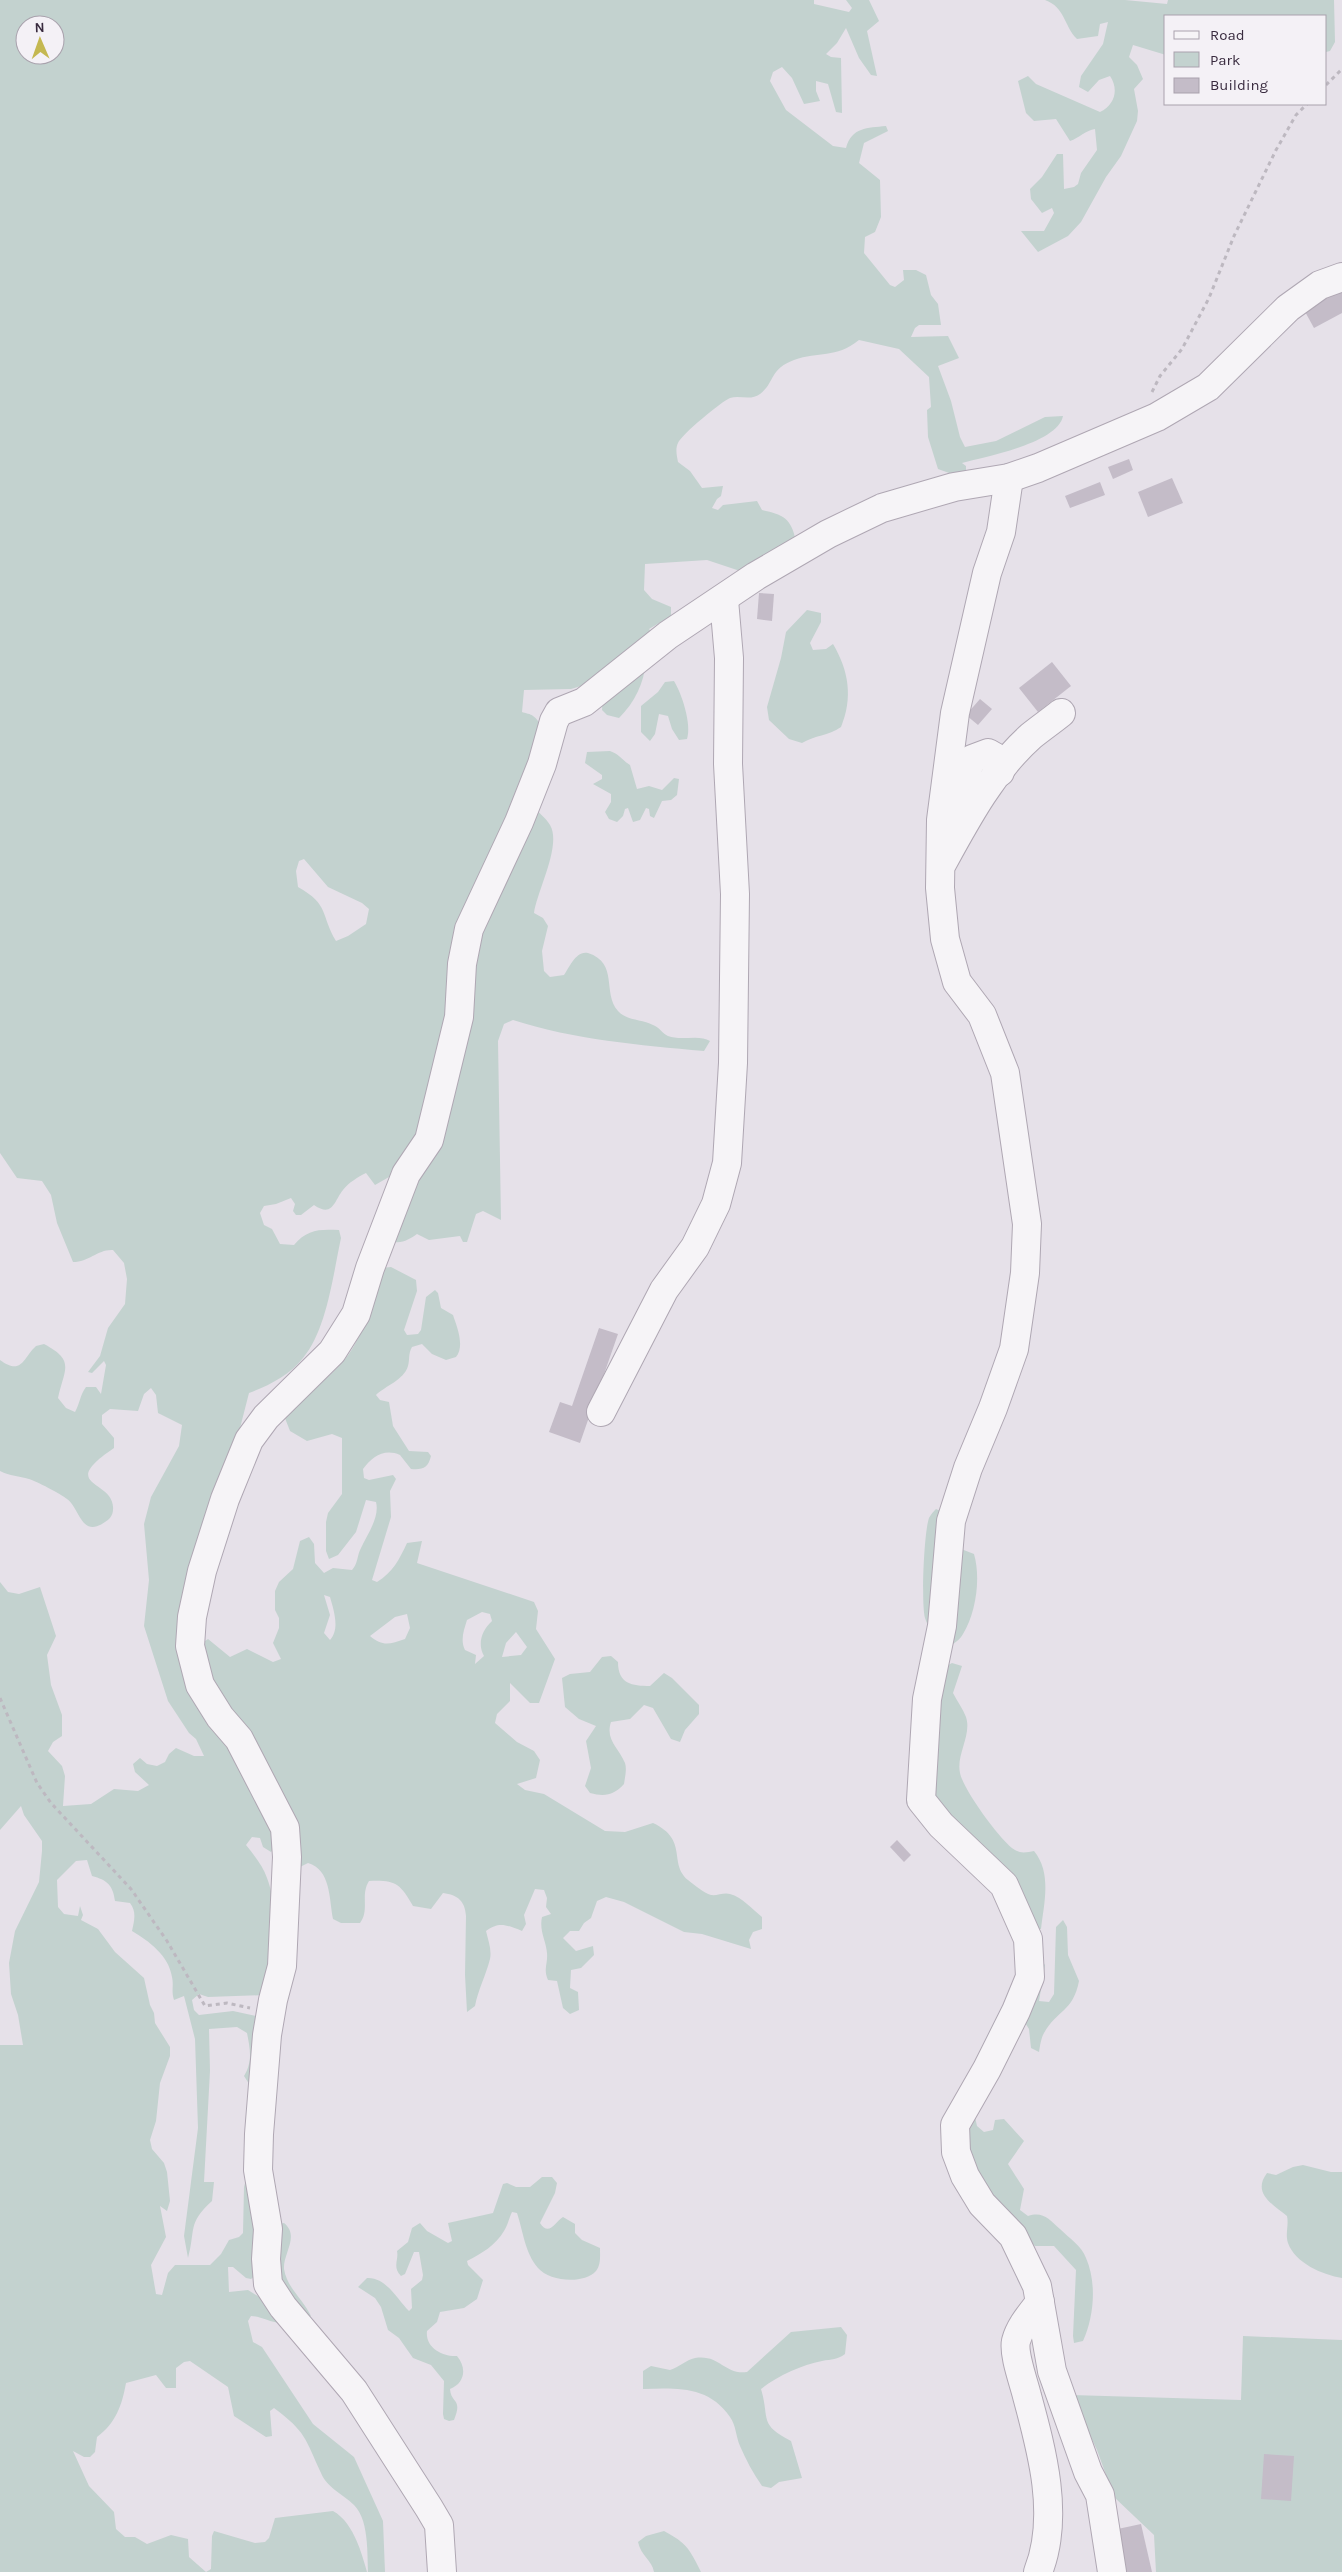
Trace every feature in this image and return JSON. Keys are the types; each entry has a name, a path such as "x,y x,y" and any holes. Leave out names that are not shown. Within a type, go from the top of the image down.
{"street":[{"path":"442,2572 439,2525 429,2508 354,2391 283,2307 268,2284 266,2259 268,2229 258,2170 268,2035 273,2000 282,1966 287,1858 284,1828 239,1739 220,1717 200,1685 190,1646 192,1617 202,1571 225,1499 249,1440 266,1417 332,1352 356,1314 370,1268 406,1174 429,1140 459,1016 462,964 469,929 519,822 542,764 554,721 559,712 584,702 668,635 764,572 828,534 882,508 954,487 1010,478 1157,417 1208,387 1288,308 1320,285 1342,277"},
{"path":"1010,478 1001,532 988,572 955,713 941,820 941,865 945,939 958,982 982,1015 1005,1073 1027,1224 1025,1273 1014,1349 993,1408 968,1468 951,1521 942,1626 927,1699 921,1800 941,1825 1004,1885 1028,1939 1030,1977 1016,2011 987,2069 955,2125 956,2152 965,2176 982,2204 1013,2236 1037,2286 1052,2371 1088,2472 1100,2495 1112,2572"},
{"path":"601,1412 664,1290 695,1247 716,1204 727,1163 733,1062 735,894 728,764 729,658 724,600"},
{"path":"941,865 968,816 966,772 972,758 988,753 995,757 1000,772 1030,737 1062,713"},
{"path":"1038,2572 1049,2526 1047,2497 1035,2425 1019,2365 1016,2342 1025,2322 1040,2302"}],"path":[{"path":"1327,84 1342,69"},
{"path":"1157,417 1152,391 1160,376 1182,349 1210,298 1234,236 1276,150 1296,114 1306,105"},
{"path":"0,1698 37,1783 51,1803 131,1889 167,1941 205,2006 227,2003 240,2008 260,2009 273,2000"}],"green space":[{"path":"0,0 814,0 814,4 849,12 852,8 846,0 869,0 879,21 867,31 877,76 871,75 859,58 846,28 837,43 826,54 831,57 841,58 842,113 836,112 828,84 816,81 816,91 820,101 804,104 792,78 782,67 773,72 770,81 786,110 833,146 846,148 856,132 867,128 886,126 888,131 864,143 859,163 880,180 881,217 875,232 865,237 864,253 890,285 895,287 904,280 903,270 916,270 926,275 931,295 938,304 941,325 919,325 915,328 911,337 948,336 959,358 938,366 951,401 960,437 965,447 996,441 1045,417 1063,416 1058,426 1035,441 1003,453 962,463 966,466 966,479 938,469 928,437 927,410 931,407 929,377 899,349 859,340 842,350 803,357 786,364 776,372 765,390 760,394 749,398 738,397 726,400 686,433 677,445 678,462 690,471 702,488 723,486 721,496 712,508 718,510 723,505 757,501 762,510 781,516 789,522 796,541 746,573 707,560 645,564 644,590 652,599 671,607 671,616 649,629 653,634 594,682 571,689 524,690 522,712 533,716 539,723 542,733 542,759 531,805 548,822 553,834 551,856 534,913 543,918 548,926 542,951 544,971 550,977 564,975 576,957 580,954 588,953 598,958 604,964 609,979 613,1004 622,1014 649,1023 668,1036 701,1038 710,1041 704,1051 631,1044 584,1037 513,1020 504,1024 498,1041 501,1220 483,1211 476,1214 467,1242 463,1242 460,1236 429,1240 417,1234 402,1242 392,1241 396,1173 375,1185 366,1173 345,1187 329,1209 320,1209 314,1205 301,1215 296,1215 293,1211 295,1204 291,1198 264,1206 260,1213 264,1225 272,1229 280,1244 294,1245 309,1233 320,1230 339,1230 341,1238 328,1301 318,1332 311,1346 292,1370 271,1383 249,1393 183,1650 244,1755 277,1845 271,1852 263,1847 260,1838 252,1837 246,1845 265,1874 273,1906 273,1936 266,1995 208,1997 199,1994 192,2000 194,2010 199,2015 233,2011 260,2017 253,2090 244,2076 250,2060 247,2033 237,2027 209,2029 210,2071 204,2182 214,2182 212,2201 196,2221 188,2258 184,2236 198,2128 195,2039 184,1996 174,2000 172,1977 167,1962 151,1944 132,1931 134,1910 132,1906 130,1903 115,1901 111,1887 102,1879 92,1876 87,1860 76,1861 57,1880 58,1907 64,1914 78,1916 80,1906 83,1915 81,1920 98,1929 115,1952 144,1978 155,2023 170,2047 170,2056 160,2083 156,2121 150,2140 152,2149 164,2163 167,2172 170,2201 167,2211 160,2206 166,2237 151,2265 156,2294 162,2295 168,2273 175,2265 210,2265 221,2254 229,2240 239,2237 243,2233 244,2187 248,2172 278,2224 284,2223 289,2228 291,2239 284,2269 288,2282 311,2316 304,2315 260,2272 251,2279 246,2278 233,2267 228,2267 229,2292 248,2290 266,2301 284,2322 280,2323 251,2316 248,2321 253,2342 262,2347 313,2424 354,2457 383,2521 385,2572 368,2572 365,2528 359,2511 327,2483 308,2443 293,2423 274,2408 270,2411 272,2436 266,2437 234,2416 228,2387 190,2361 184,2362 176,2368 176,2388 166,2388 156,2375 126,2383 117,2413 104,2432 97,2437 95,2452 90,2457 84,2457 73,2451 89,2486 114,2512 116,2529 125,2537 135,2537 147,2544 171,2535 188,2539 189,2557 206,2572 0,2572 0,2045 23,2045 18,2015 11,1994 9,1963 15,1931 39,1882 42,1841 24,1815 21,1806 0,1830 0,1582 8,1592 19,1594 40,1587 56,1636 47,1655 51,1685 62,1715 62,1736 53,1742 48,1751 62,1766 65,1776 63,1806 91,1804 114,1789 138,1791 149,1785 135,1772 133,1764 140,1758 147,1764 157,1766 165,1762 169,1754 176,1748 194,1756 204,1756 196,1739 189,1733 168,1701 144,1626 149,1580 144,1524 151,1497 179,1446 182,1425 158,1413 156,1395 151,1388 144,1394 138,1411 110,1409 102,1415 102,1424 114,1438 114,1448 89,1470 89,1477 92,1482 106,1493 111,1500 113,1510 109,1519 97,1526 91,1527 86,1525 71,1503 54,1491 32,1480 0,1471 0,1360 13,1366 18,1366 36,1346 44,1344 54,1350 61,1356 65,1366 58,1398 66,1408 75,1412 86,1387 96,1387 101,1394 106,1365 104,1361 92,1373 88,1372 100,1356 108,1328 125,1304 127,1279 124,1263 113,1250 103,1251 84,1260 73,1262 57,1223 51,1195 42,1181 17,1178 0,1153","holes":["304,859 328,887 362,903 369,909 366,924 348,936 336,941 320,905 308,893 298,887 296,871 299,861"]},
{"path":"1045,0 1125,0 1167,4 1168,0 1334,0 1335,42 1330,51 1327,52 1327,15 1164,15 1164,54 1133,45 1129,57 1137,65 1143,79 1134,89 1138,111 1137,121 1121,156 1106,177 1081,222 1068,236 1038,252 1021,231 1044,231 1054,213 1052,208 1042,213 1031,199 1030,189 1042,177 1057,154 1063,154 1064,189 1078,184 1081,173 1097,150 1095,129 1070,141 1056,119 1034,121 1026,113 1018,81 1028,76 1036,84 1100,112 1112,101 1115,91 1110,76 1099,80 1088,92 1079,87 1081,76 1103,44 1108,22 1100,24 1098,36 1077,39 1057,7"},
{"path":"807,610 821,613 821,622 810,643 813,650 826,649 833,644 846,674 848,695 845,716 841,727 802,743 789,739 769,720 767,707 781,658 786,632"},
{"path":"646,661 641,684 630,705 619,718 607,715 602,710 603,691"},
{"path":"674,681 685,710 688,726 687,739 679,740 672,729 668,716 659,714 655,734 650,741 641,732 641,706 658,692 665,682"},
{"path":"610,751 630,765 637,789 649,786 662,790 674,778 679,779 677,795 671,800 662,801 654,818 650,816 649,809 646,808 640,820 633,822 628,808 625,809 623,816 617,822 609,819 605,812 611,802 611,794 593,784 602,779 602,775 585,763 587,752"},
{"path":"391,1267 416,1280 417,1291 404,1330 407,1335 418,1334 421,1330 426,1297 435,1290 438,1293 441,1308 453,1315 460,1347 456,1357 446,1360 432,1354 422,1344 412,1347 408,1366 403,1375 376,1395 380,1400 389,1402 393,1426 409,1451 428,1452 431,1456 424,1467 411,1469 400,1455 384,1453 374,1457 363,1469 364,1478 369,1480 393,1475 396,1479 390,1491 391,1517 372,1580 377,1582 391,1570 407,1543 422,1541 417,1563 534,1602 538,1611 536,1629 555,1659 539,1703 530,1703 510,1683 510,1701 497,1714 495,1723 517,1742 534,1751 540,1760 536,1778 517,1784 525,1790 544,1794 605,1831 625,1832 653,1823 664,1830 675,1844 679,1866 688,1880 711,1895 725,1893 743,1900 762,1917 762,1929 753,1932 749,1940 751,1949 702,1934 684,1932 624,1902 606,1897 597,1901 591,1918 584,1923 579,1931 570,1931 563,1938 576,1951 593,1946 594,1955 581,1968 571,1970 570,1988 578,1992 579,2010 570,2014 563,2008 557,1981 548,1980 546,1970 547,1953 541,1922 542,1917 551,1914 546,1907 547,1898 544,1890 535,1889 524,1915 526,1924 522,1931 499,1925 486,1931 490,1959 475,2006 467,2012 465,1975 466,1916 464,1906 457,1897 443,1893 431,1909 413,1906 396,1884 385,1881 369,1881 365,1892 363,1918 360,1923 341,1923 333,1919 328,1886 321,1872 308,1863 300,1867 292,1815 258,1744 228,1722 199,1645 208,1639 230,1657 247,1649 273,1662 281,1659 273,1643 279,1628 279,1618 275,1610 275,1591 279,1582 293,1569 300,1541 309,1537 314,1544 315,1563 324,1573 333,1568 352,1570 355,1565 375,1520 376,1502 366,1500 356,1532 338,1555 329,1559 326,1551 326,1522 328,1513 342,1494 342,1438 332,1434 307,1441 290,1431 283,1413 322,1382 349,1354 363,1326 381,1268","holes":["324,1595 330,1597 335,1620 335,1631 330,1640 324,1633 330,1615","482,1612 490,1614 492,1621 482,1637 481,1647 484,1656 475,1664 476,1655 465,1650 463,1642 467,1620","407,1614 410,1628 405,1639 387,1644 379,1642 370,1636 395,1617","516,1632 527,1647 521,1655 502,1657 506,1643"]},
{"path":"936,1509 943,1512 956,1547 974,1554 976,1563 976,1595 971,1616 962,1636 949,1647 940,1645 926,1621 924,1610 924,1552 927,1526 929,1518"},
{"path":"611,1656 618,1662 620,1675 623,1679 632,1684 650,1686 664,1673 672,1678 699,1705 699,1714 685,1730 680,1742 671,1739 653,1708 644,1705 630,1719 611,1722 611,1739 625,1763 624,1784 617,1791 600,1795 590,1793 585,1786 591,1768 586,1741 596,1726 579,1719 565,1707 562,1678 570,1674 590,1672 602,1657"},
{"path":"952,1663 962,1666 953,1693 965,1714 967,1724 966,1738 959,1766 960,1773 975,1802 1001,1837 1017,1851 1034,1851 1040,1860 1045,1878 1045,1899 1041,1929 1032,1928 933,1808 923,1727 943,1668"},
{"path":"1063,1920 1067,1927 1068,1955 1079,1981 1069,2005 1049,2025 1044,2033 1039,2052 1031,2048 1029,2029 1024,2021 1039,1957 1045,1965 1039,2001 1049,2002 1054,1994 1056,1927"},
{"path":"975,2117 977,2126 984,2132 993,2130 995,2120 1004,2119 1024,2141 1008,2164 1024,2189 1020,2210 1028,2216 1042,2215 1049,2219 1075,2242 1084,2254 1092,2278 1093,2300 1090,2321 1083,2341 1074,2343 1073,2336 1076,2270 1054,2246 1035,2246 1015,2227 973,2177 965,2121"},
{"path":"1303,2165 1331,2172 1342,2172 1342,2278 1318,2271 1297,2256 1287,2240 1287,2216 1266,2198 1263,2192 1263,2180 1267,2173 1276,2175 1293,2167"},
{"path":"542,2177 552,2177 557,2183 555,2193 540,2223 546,2229 549,2229 563,2217 575,2224 575,2233 582,2240 600,2248 599,2266 590,2275 575,2280 550,2276 543,2272 530,2256 517,2213 512,2212 505,2229 497,2241 467,2261 468,2265 483,2280 477,2299 464,2308 440,2312 437,2322 427,2331 427,2337 432,2347 446,2355 457,2356 462,2365 463,2375 459,2383 450,2389 457,2408 454,2420 449,2421 444,2419 443,2414 444,2381 431,2365 413,2358 399,2338 388,2330 381,2307 375,2298 358,2287 367,2278 380,2281 391,2290 409,2311 412,2308 411,2289 422,2280 423,2275 419,2252 414,2252 405,2274 401,2276 398,2273 396,2263 397,2251 408,2242 412,2228 420,2223 427,2231 448,2243 452,2241 448,2223 493,2213 503,2184 507,2183 516,2187 530,2187"},
{"path":"841,2327 847,2335 845,2354 837,2358 798,2368 782,2375 761,2389 769,2425 791,2441 802,2478 779,2482 771,2488 762,2486 740,2446 732,2420 722,2407 712,2399 702,2394 680,2389 643,2389 643,2371 651,2366 670,2370 692,2359 703,2358 716,2361 733,2371 747,2372 791,2332"},
{"path":"1243,2336 1342,2340 1342,2572 1156,2572 1154,2535 1114,2497 1097,2450 1071,2395 1241,2400"},
{"path":"333,2511 346,2522 351,2530 359,2546 367,2572 206,2572 211,2569 212,2536 214,2531 255,2543 265,2542 269,2538 275,2518"},
{"path":"664,2531 683,2543 701,2572 654,2572 651,2564 641,2551 638,2542 646,2536"}],"building":[{"path":"1342,286 1342,313 1314,328 1303,308"},
{"path":"1129,459 1133,470 1113,479 1108,467"},
{"path":"1172,478 1183,503 1148,517 1138,492"},
{"path":"1100,482 1105,495 1070,508 1065,496"},
{"path":"759,593 774,594 772,621 757,619"},
{"path":"1052,662 1071,686 1038,712 1019,688"},
{"path":"980,699 992,709 978,725 966,715"},
{"path":"599,1328 618,1334 580,1443 549,1432 560,1402 572,1406"},
{"path":"897,1840 911,1855 904,1862 890,1847"},
{"path":"1264,2454 1294,2456 1291,2501 1261,2499"},
{"path":"1141,2524 1152,2572 1122,2572 1113,2530"}]}
